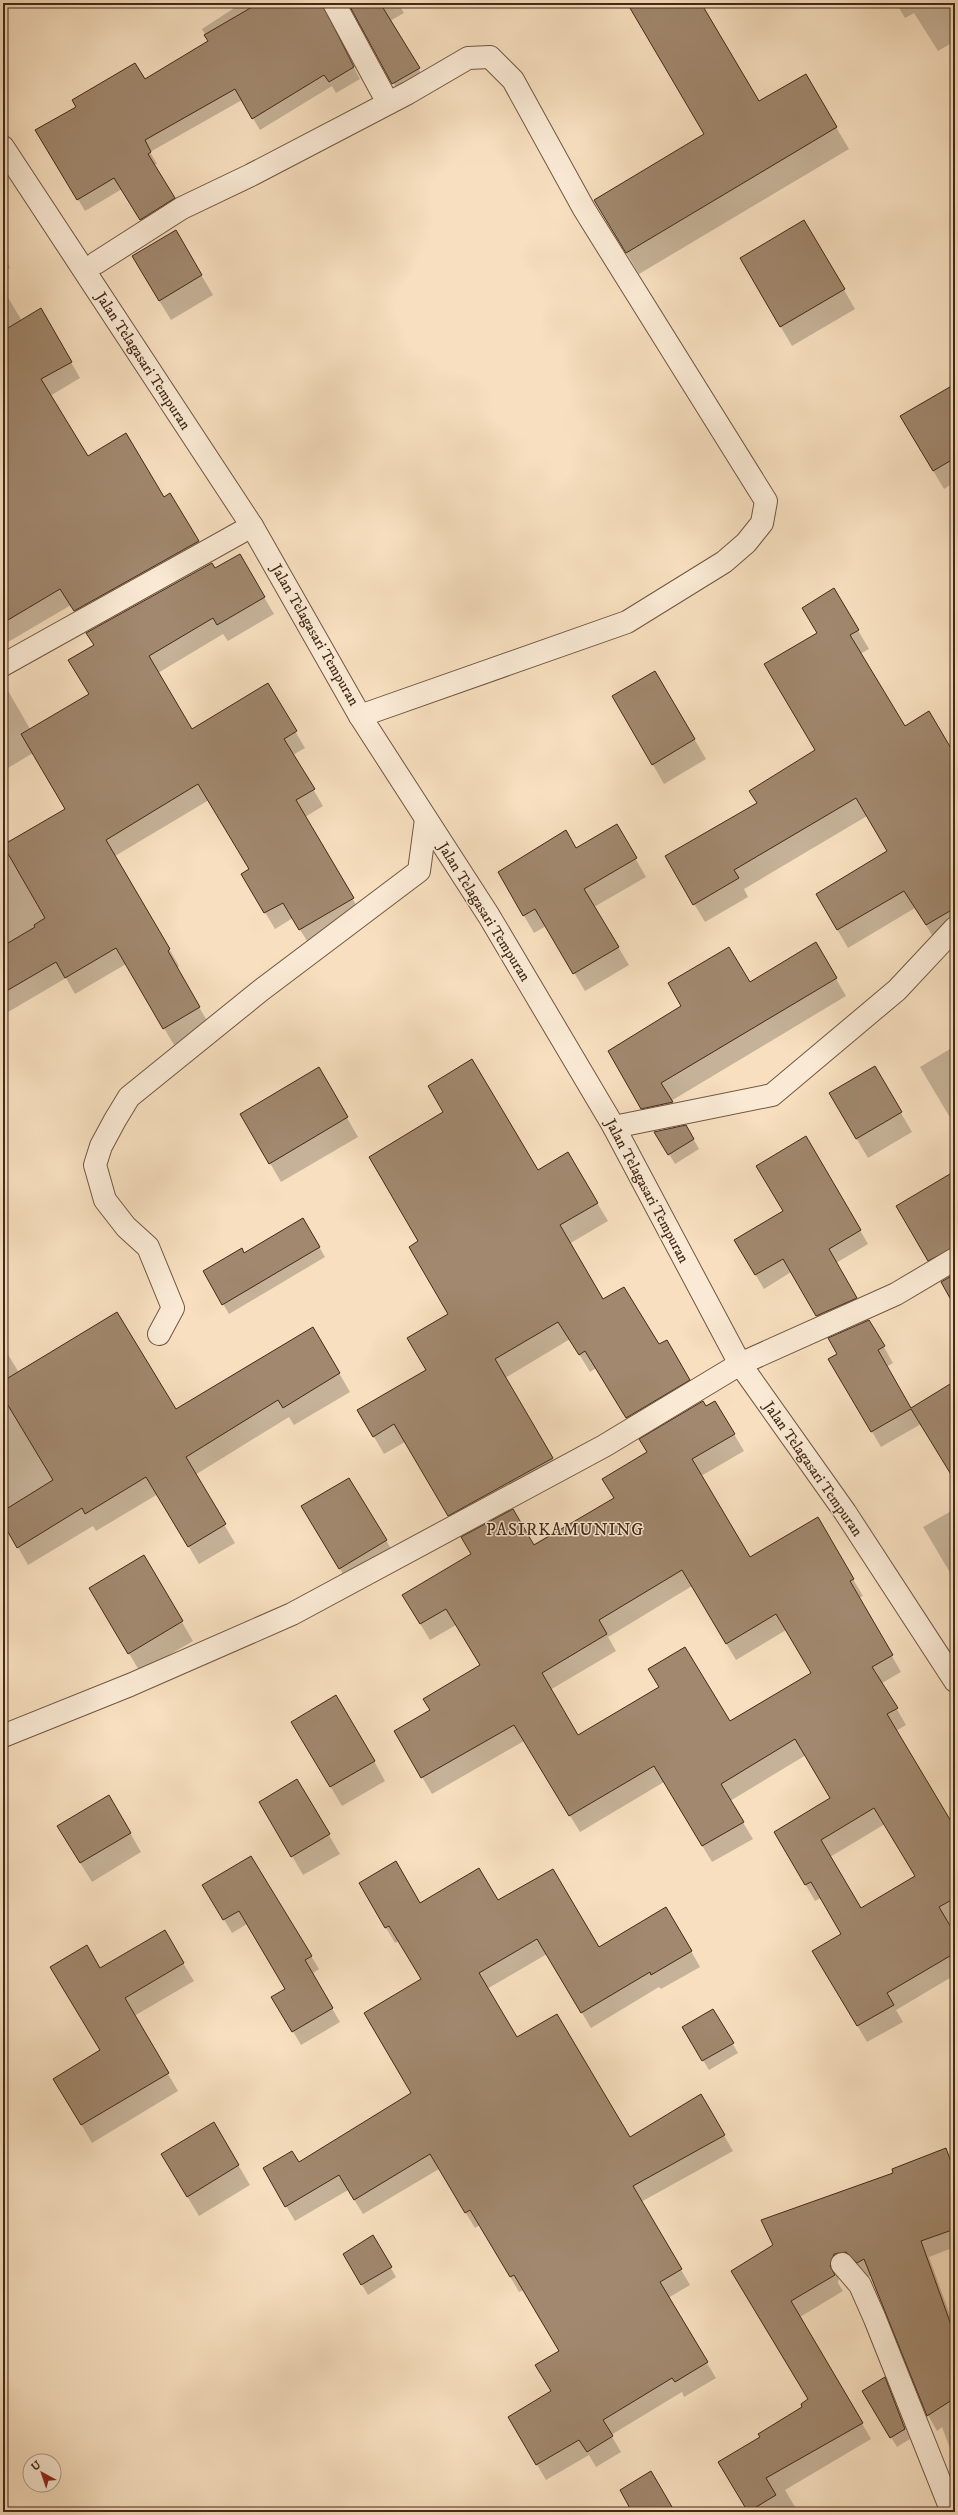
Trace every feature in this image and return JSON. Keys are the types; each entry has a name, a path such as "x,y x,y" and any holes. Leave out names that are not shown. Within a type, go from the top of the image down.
{"street":[{"path":"334,3 388,103"},
{"path":"96,263 182,208 251,175 388,103 468,58 490,57 513,80 584,210 766,501 762,523 746,544 724,562 627,622 360,716"},
{"name":"Jalan Telagasari Tempuran","path":"3,147 252,526 360,716 489,916 614,1127 740,1364 845,1512 955,1681"},
{"path":"3,665 252,526"},
{"path":"159,1334 173,1308 148,1248 126,1227 105,1200 95,1165 101,1146 129,1097 260,991 418,871 426,819"},
{"path":"614,1127 772,1094 897,990 955,928"},
{"path":"3,1736 130,1685 292,1614 604,1446 740,1364 896,1294 955,1259"},
{"path":"842,2264 860,2285 952,2512"}],"building":[{"path":"259,3 322,3 354,67 329,82 324,75 252,119 235,89 145,140 151,152 148,154 175,198 140,220 114,178 77,200 35,130 76,107 72,100 135,63 145,79 208,41 204,35"},
{"path":"348,3 380,3 420,68 392,84"},
{"path":"627,3 701,3 759,101 806,74 837,127 626,253 594,200 704,134"},
{"path":"804,220 845,289 780,327 740,258"},
{"path":"176,230 202,275 159,301 132,256"},
{"path":"41,308 72,362 41,379 88,456 126,433 164,497 170,493 199,541 74,611 60,589 3,623 3,331"},
{"path":"955,384 955,458 933,471 900,416"},
{"path":"240,554 265,597 217,625 213,618 149,656 192,729 268,683 297,731 284,739 315,789 296,800 354,898 299,930 283,903 264,913 241,874 249,869 198,784 106,840 170,949 168,951 200,1007 163,1029 116,948 65,978 56,962 3,993 3,946 35,927 34,925 45,918 3,845 65,809 21,734 89,694 68,660 94,645 86,633 212,563 215,568"},
{"path":"834,588 859,630 850,635 905,726 929,711 955,755 955,908 926,925 904,891 837,930 816,894 887,851 856,798 734,870 739,878 693,905 665,856 757,803 749,791 815,750 764,664 817,633 802,608"},
{"path":"655,671 695,739 652,765 612,696"},
{"path":"617,824 637,858 584,889 619,947 573,974 535,909 523,916 498,872 566,830 576,848"},
{"path":"816,942 837,978 661,1083 673,1102 641,1109 608,1051 681,1006 668,983 729,947 750,982"},
{"path":"472,1059 538,1170 568,1152 598,1203 560,1225 603,1299 624,1287 659,1344 667,1340 690,1380 626,1418 585,1351 579,1355 558,1322 495,1359 553,1458 448,1516 394,1424 373,1437 357,1410 426,1370 407,1338 448,1314 409,1247 418,1241 369,1157 443,1112 428,1086"},
{"path":"875,1066 902,1112 856,1139 829,1093"},
{"path":"319,1067 348,1117 269,1164 240,1114"},
{"path":"686,1125 694,1139 668,1155 654,1132"},
{"path":"806,1136 861,1230 829,1249 857,1298 816,1316 783,1259 755,1275 734,1240 783,1211 756,1166"},
{"path":"955,1171 955,1247 928,1261 896,1206"},
{"path":"303,1218 320,1247 222,1305 203,1271 242,1248 244,1253"},
{"path":"955,1274 955,1307 941,1282"},
{"path":"117,1312 176,1409 313,1327 340,1373 283,1408 278,1400 186,1457 226,1524 188,1547 146,1477 85,1514 82,1508 17,1548 3,1523 3,1511 53,1480 3,1397 3,1381"},
{"path":"869,1320 885,1346 878,1350 911,1408 955,1381 955,1481 911,1409 871,1432 828,1359 837,1354 828,1338"},
{"path":"703,1401 706,1406 715,1401 735,1434 692,1459 750,1557 818,1517 854,1579 850,1581 893,1655 872,1667 898,1708 887,1714 955,1828 955,1898 939,1907 955,1934 955,1953 887,1993 894,2005 857,2026 812,1951 841,1934 811,1882 805,1885 774,1832 830,1798 795,1739 721,1784 744,1822 702,1846 654,1766 569,1816 514,1725 421,1778 394,1731 430,1710 423,1699 480,1665 446,1609 420,1624 402,1595 471,1554 461,1537 513,1509 534,1545 614,1498 602,1479 647,1452 639,1439","holes":["682,1570 726,1644 776,1614 811,1673 730,1721 685,1647 648,1669 659,1687 578,1735 542,1673 607,1634 599,1620","874,1808 915,1876 861,1908 821,1840"]},
{"path":"349,1478 387,1540 339,1569 301,1506"},
{"path":"144,1555 183,1621 128,1654 89,1588"},
{"path":"336,1695 375,1761 330,1787 291,1722"},
{"path":"297,1779 330,1834 291,1857 259,1802"},
{"path":"109,1795 131,1833 80,1863 57,1826"},
{"path":"251,1856 312,1956 305,1960 333,2008 292,2032 271,1997 285,1989 239,1911 223,1920 202,1885"},
{"path":"396,1861 420,1903 479,1868 498,1900 553,1869 599,1947 666,1907 692,1951 651,1975 650,1972 581,2013 537,1939 479,1973 517,2037 557,2014 630,2137 701,2094 725,2135 633,2186 682,2269 660,2282 708,2362 675,2382 672,2378 603,2420 613,2436 587,2452 579,2440 536,2465 508,2417 551,2391 535,2365 559,2351 514,2275 510,2277 470,2210 465,2213 430,2154 354,2200 339,2175 285,2207 263,2168 292,2151 299,2162 411,2093 364,2013 421,1979 389,1926 385,1928 359,1883"},
{"path":"165,1930 184,1963 125,1998 169,2073 81,2125 53,2079 100,2050 50,1967 87,1945 100,1968"},
{"path":"713,2009 734,2043 702,2061 682,2027"},
{"path":"214,2122 239,2165 187,2197 161,2154"},
{"path":"946,2148 955,2173 955,2229 921,2241 955,2336 955,2398 927,2416 864,2259 857,2263 846,2252 834,2254 830,2266 835,2275 791,2301 863,2423 766,2478 776,2495 748,2512 718,2462 760,2437 758,2434 802,2407 801,2404 808,2399 731,2271 773,2245 761,2220 893,2173 892,2169"},
{"path":"373,2235 392,2267 361,2285 343,2254"},
{"path":"885,2377 905,2429 890,2438 862,2391"},
{"path":"651,2471 675,2512 632,2512 620,2490"}],"district":[{"name":"PASIRKAMUNING","path":"565,1530"}]}
